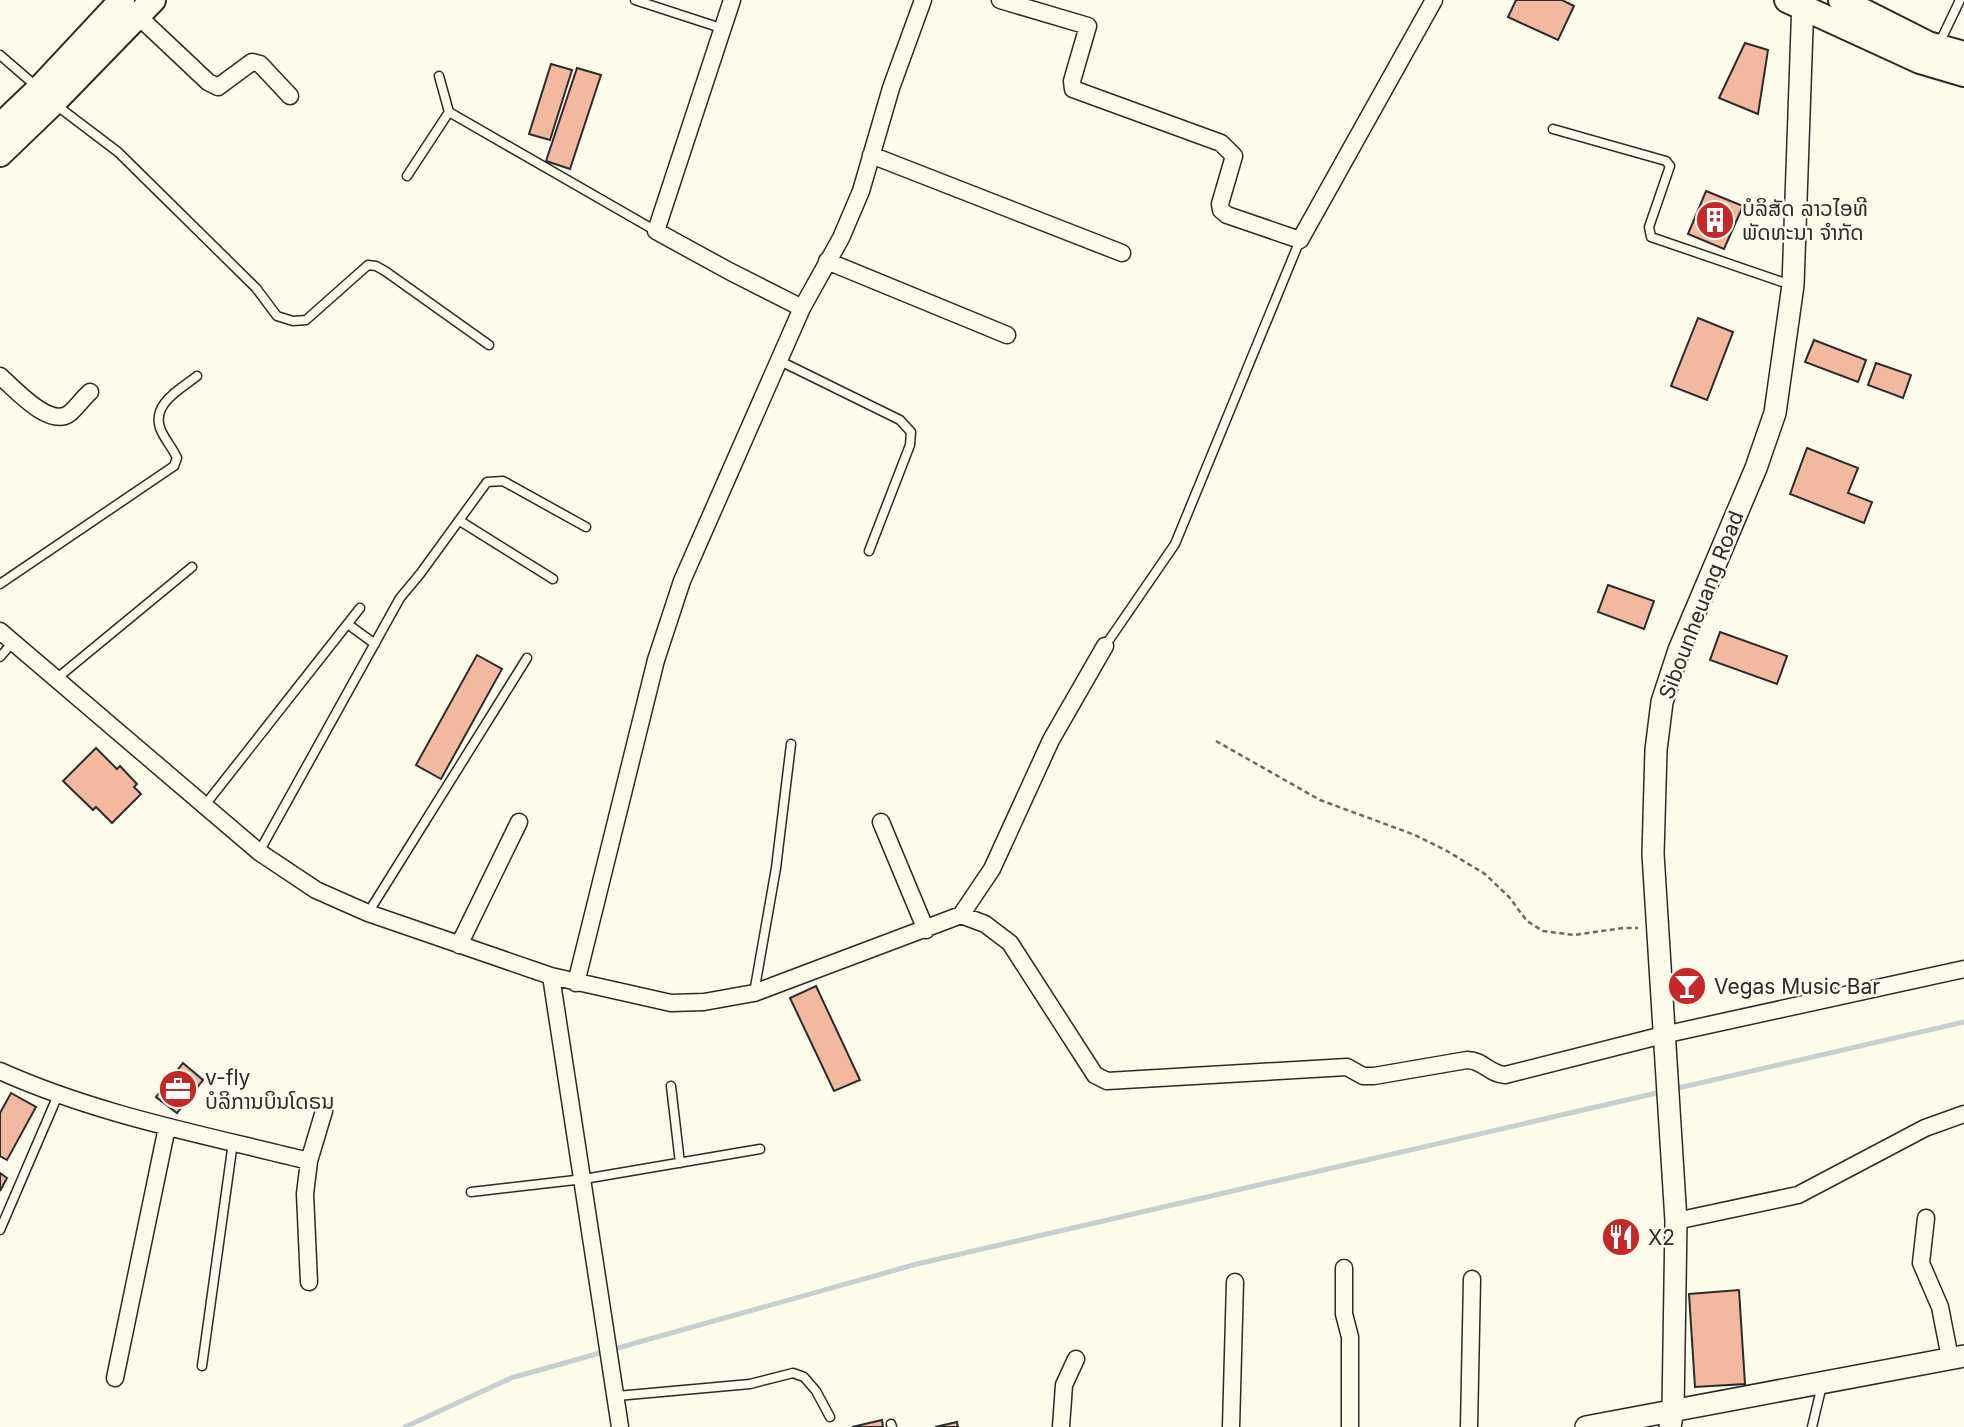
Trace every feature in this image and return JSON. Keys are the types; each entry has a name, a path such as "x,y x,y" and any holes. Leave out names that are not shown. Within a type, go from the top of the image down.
{"main road":[{"path":"1841,0 1937,47 1964,54"},
{"path":"1798,3 1920,61 1964,74"},
{"path":"0,154 46,96 138,5"},
{"path":"0,126 46,96"}],"street":[{"path":"732,0 656,231 802,308"},
{"path":"576,983 656,660 682,581 778,360 802,308 841,238 861,191 891,88 923,0"},
{"path":"1000,0 1088,26 1072,81 1073,89 1221,143 1234,156 1220,204 1221,210 1227,215 1300,240 1434,0"},
{"name":"Sibounheuang Road","path":"1672,1419 1676,1221 1657,929 1654,833 1656,750 1662,702 1679,650 1756,468 1776,413 1793,285 1798,3"},
{"path":"138,5 208,82 218,87 252,62 260,64 290,96"},
{"path":"871,155 1122,253"},
{"path":"827,261 1007,335"},
{"path":"0,376 45,415 59,418 69,414 90,392"},
{"path":"0,631 259,852 316,890 368,913 551,976 671,1003 704,1002 754,993 961,915 992,869 1051,740 1105,646"},
{"path":"459,945 519,822"},
{"path":"881,822 926,930"},
{"path":"961,915 985,924 1010,943 1094,1075 1107,1082 1347,1067 1363,1076 1374,1076 1467,1059 1483,1064 1491,1072 1505,1075 1664,1043 1964,969"},
{"path":"551,976 621,1427"},
{"path":"0,1071 58,1095 167,1127 309,1161"},
{"path":"309,1282 305,1194 309,1161 324,1111"},
{"path":"1676,1221 1798,1195 1925,1128 1964,1114"},
{"path":"114,1378 167,1127"},
{"path":"1586,1427 1672,1419 1823,1382 1957,1357 1922,1263 1926,1218"},
{"path":"1344,1268 1344,1314 1350,1337 1350,1427"},
{"path":"1469,1427 1472,1279"},
{"path":"1231,1427 1235,1282"},
{"path":"1061,1427 1064,1385 1076,1359"}],"lane":[{"path":"635,0 721,28"},
{"path":"1937,47 1960,0"},
{"path":"0,55 46,96 118,152 256,288 277,316 293,321 306,320 368,265 376,266 489,345"},
{"path":"439,76 449,112 656,231"},
{"path":"407,176 449,112"},
{"path":"1553,129 1666,161 1670,166 1649,227 1651,237 1793,285"},
{"path":"1105,646 1175,544 1300,240"},
{"path":"778,360 900,420 911,432 909,444 869,551"},
{"path":"0,584 174,466 177,458 161,430 158,416 166,401 197,376"},
{"path":"259,852 400,598 487,482 503,481 586,527"},
{"path":"460,521 552,579"},
{"path":"56,679 192,567"},
{"path":"205,805 360,608"},
{"path":"349,625 375,644"},
{"path":"0,657 13,642"},
{"path":"368,913 527,658"},
{"path":"754,993 776,868 791,744"},
{"path":"671,1086 680,1163"},
{"path":"0,1230 58,1095"},
{"path":"202,1366 233,1142"},
{"path":"471,1192 584,1179 760,1149"},
{"path":"617,1396 750,1384 793,1373 804,1377 816,1391 830,1417"},
{"path":"1812,1427 1823,1382"}],"path":[{"path":"1216,741 1320,800 1415,835 1447,851 1485,874 1509,897 1527,921 1543,931 1574,935 1623,928 1657,929"}],"building":[{"path":"1516,0 1562,0 1574,6 1558,40 1508,17"},
{"path":"1745,43 1768,50 1758,114 1719,98"},
{"path":"551,64 572,70 550,140 529,134"},
{"path":"577,68 601,75 570,169 546,161"},
{"name":"ບໍລິສັດ ລາວໄອທີ ພັດທະນາ ຈຳກັດ","path":"1706,191 1743,206 1724,249 1688,234"},
{"path":"1698,318 1733,332 1707,400 1671,386"},
{"path":"1814,340 1866,360 1858,382 1805,362"},
{"path":"1876,363 1911,375 1903,398 1868,385"},
{"path":"1807,448 1858,468 1848,493 1872,502 1864,523 1790,494"},
{"path":"1608,585 1654,601 1644,629 1598,612"},
{"path":"1720,632 1787,656 1777,684 1710,660"},
{"path":"477,655 502,669 441,779 416,765"},
{"path":"96,748 117,769 120,766 137,784 134,787 141,794 112,823 96,807 93,810 63,781"},
{"path":"816,986 860,1080 834,1091 790,998"},
{"path":"183,1063 203,1080 177,1113 156,1097"},
{"path":"11,1093 36,1107 7,1160 0,1156 0,1113"},
{"path":"0,1173 7,1178 0,1191"},
{"path":"1739,1290 1745,1384 1695,1387 1689,1294"},
{"path":"882,1420 883,1427 852,1427"},
{"path":"957,1422 958,1427 935,1427"}],"waterway":[{"path":"1674,1089 1964,1022"},
{"path":"405,1427 511,1378 917,1264 1661,1092"}],"place":[{"name":"ບໍລິສັດ ລາວໄອທີ ພັດທະນາ ຈຳກັດ","path":"1715,220"},
{"name":"Vegas Music Bar","path":"1687,986"},
{"name":"v-fly ບໍລິການບິນໂດຣນ","path":"178,1089"},
{"name":"X2","path":"1621,1237"}]}
